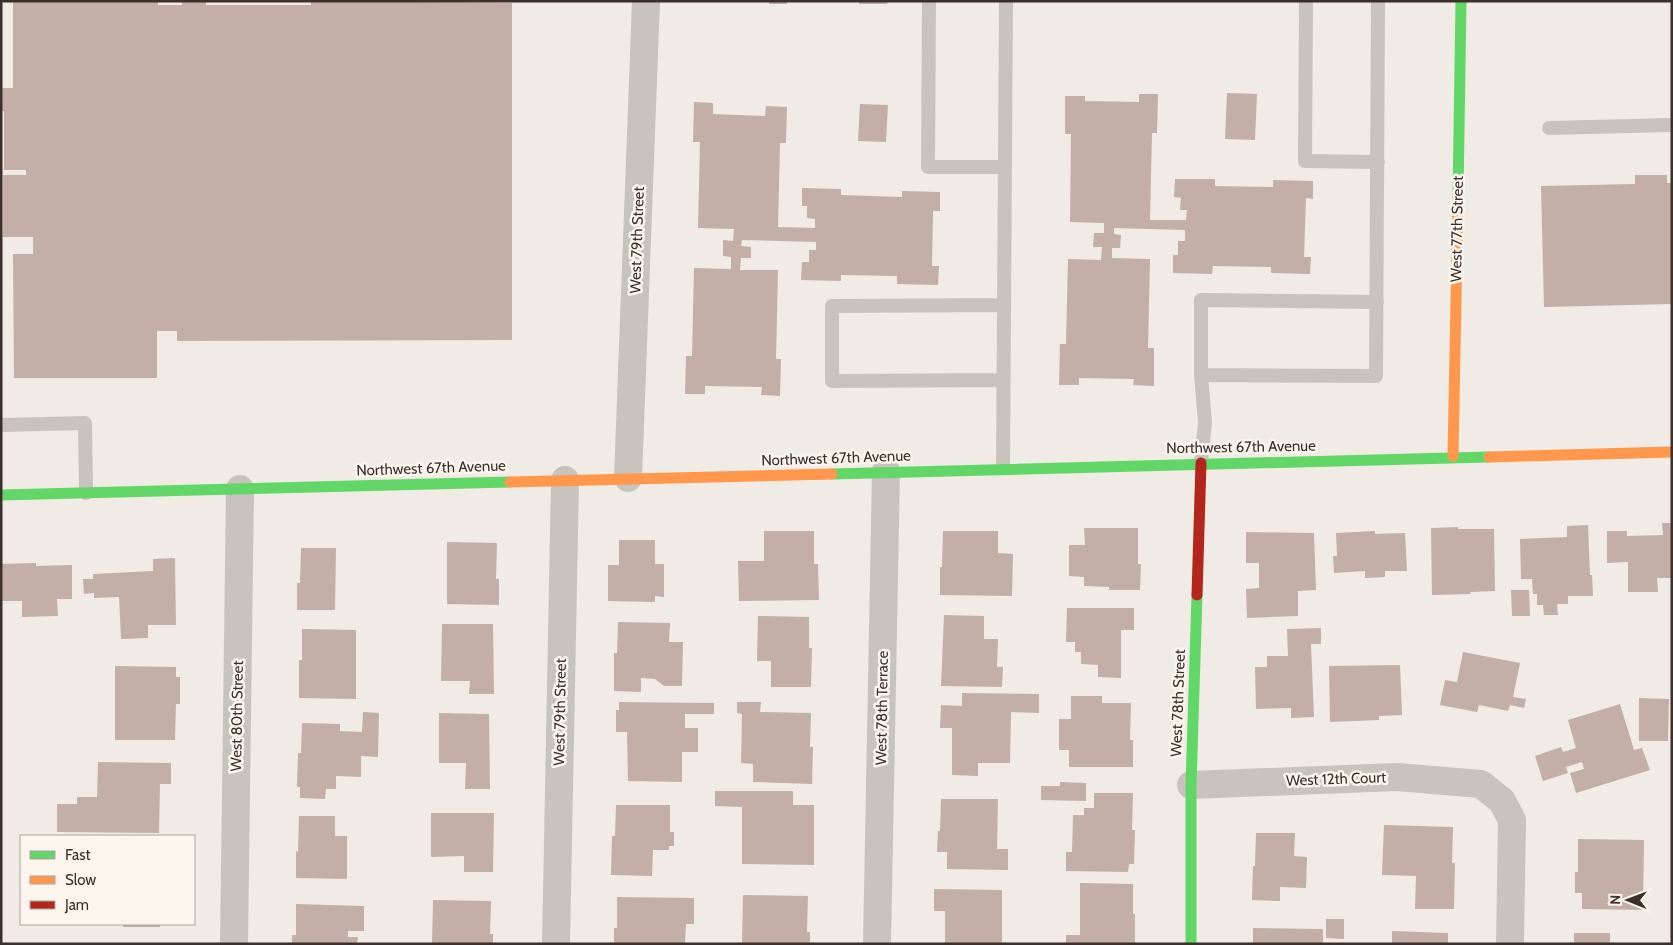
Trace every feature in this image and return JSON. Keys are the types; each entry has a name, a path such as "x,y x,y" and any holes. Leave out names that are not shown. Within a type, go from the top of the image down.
{"main road":[{"name":"West 77th Street","path":"1453,456 1461,1"},
{"name":"Northwest 67th Avenue","path":"1,495 1453,456 1672,452"},
{"name":"West 78th Street","path":"1191,944 1191,784 1201,463"}],"street":[{"name":"West 79th Street","path":"628,478 646,1"},
{"name":"West 78th Terrace","path":"877,944 886,471"},
{"name":"West 79th Street","path":"556,944 565,480"},
{"name":"West 80th Street","path":"234,944 240,488"},
{"name":"West 12th Court","path":"1191,784 1397,777 1480,784 1502,801 1512,820 1510,944"}],"lane":[{"path":"929,1 928,167 1005,167"},
{"path":"1003,468 1006,1"},
{"path":"1306,1 1305,161 1378,162"},
{"path":"1200,375 1376,376 1378,1"},
{"path":"1549,128 1672,125"},
{"path":"1201,463 1205,422 1200,375 1201,300 1377,302"},
{"path":"1003,380 832,381 832,306 1004,306"},
{"path":"1,425 85,423 86,493"}],"building":[{"path":"13,1 158,1 158,5 182,5 182,1 206,1 206,5 311,5 311,1 512,3 512,340 177,341 177,331 157,331 157,378 14,378 13,254 33,254 33,237 3,237 3,175 26,175 26,170 4,170 4,111 1,111 1,88 13,88"},
{"path":"769,1 787,1 787,4 769,4"},
{"path":"859,1 888,1 887,4 859,4"},
{"path":"1227,93 1257,94 1255,140 1225,139"},
{"path":"1139,94 1158,94 1157,133 1152,133 1150,220 1186,220 1187,210 1180,210 1181,198 1174,197 1175,179 1215,179 1215,186 1273,187 1273,180 1313,181 1313,199 1306,198 1304,257 1311,257 1310,274 1271,273 1271,267 1213,266 1212,274 1173,273 1173,255 1178,255 1178,241 1185,241 1185,230 1114,228 1114,234 1121,235 1120,248 1112,248 1112,258 1150,259 1148,348 1154,348 1154,386 1133,385 1134,379 1079,378 1079,385 1059,385 1060,344 1066,344 1068,259 1101,260 1102,247 1093,247 1094,233 1104,233 1104,223 1070,222 1071,134 1065,134 1065,96 1085,96 1085,101 1139,102"},
{"path":"694,102 713,103 713,114 765,116 766,106 787,107 786,143 780,143 778,227 815,228 815,219 807,218 807,206 802,206 802,188 841,189 841,195 902,197 902,191 940,192 940,211 933,211 932,266 939,266 938,285 897,284 897,276 841,275 841,281 801,280 802,262 809,262 809,250 816,250 816,242 742,240 741,246 751,247 751,258 741,258 740,270 778,270 776,359 781,359 780,396 761,395 762,387 705,386 705,394 685,394 686,356 692,356 694,268 731,269 731,257 723,256 723,240 733,241 734,229 698,228 700,142 693,142"},
{"path":"860,104 888,105 886,142 858,141"},
{"path":"1635,175 1667,175 1667,183 1672,183 1672,304 1544,307 1541,186 1635,184"},
{"path":"1662,523 1672,523 1672,578 1657,578 1658,592 1628,592 1628,562 1607,563 1607,531 1627,531 1627,536 1663,535"},
{"path":"1588,525 1590,575 1592,575 1593,596 1568,596 1568,604 1557,604 1558,615 1544,615 1543,605 1537,605 1537,594 1533,594 1532,579 1521,579 1520,539 1567,537 1567,526"},
{"path":"1458,527 1458,529 1494,529 1495,591 1432,595 1431,528"},
{"path":"1084,528 1138,528 1138,564 1141,564 1140,590 1109,590 1109,587 1084,586 1084,577 1069,576 1069,545 1085,545"},
{"path":"764,531 814,531 814,564 818,564 819,600 739,601 738,561 764,561"},
{"path":"943,531 998,531 998,553 1013,554 1012,596 940,595"},
{"path":"1375,531 1375,534 1405,533 1407,571 1385,571 1385,577 1365,578 1365,571 1334,573 1333,556 1337,556 1336,533"},
{"path":"1246,532 1314,533 1316,590 1298,591 1298,616 1247,618 1246,589 1259,588 1259,563 1246,563"},
{"path":"619,540 655,540 655,564 664,564 664,597 655,596 655,602 608,601 608,565 619,565"},
{"path":"447,542 497,543 496,579 499,579 499,605 447,604"},
{"path":"301,548 336,548 335,610 297,610 297,583 300,583"},
{"path":"175,558 176,625 148,625 148,638 121,639 119,597 94,598 94,593 84,594 83,579 93,579 93,574 153,571 153,559"},
{"path":"36,563 36,566 72,565 72,599 57,599 58,616 22,617 22,601 1,601 1,564"},
{"path":"1511,590 1529,590 1530,616 1512,616"},
{"path":"1067,608 1134,608 1134,630 1121,630 1121,678 1098,677 1098,665 1081,664 1081,652 1075,652 1075,642 1066,642"},
{"path":"944,615 984,616 984,639 998,639 997,667 1003,667 1002,687 941,686"},
{"path":"758,616 809,617 809,648 812,648 811,687 771,687 771,661 757,661"},
{"path":"618,622 670,623 669,642 683,642 682,686 664,686 655,679 641,678 641,692 614,691 614,653 617,653"},
{"path":"442,624 493,624 494,694 469,694 470,681 441,681"},
{"path":"1321,628 1321,644 1311,644 1314,717 1291,718 1291,708 1256,709 1255,667 1267,667 1267,656 1288,656 1287,629"},
{"path":"302,629 356,630 356,699 299,698 299,660 302,660"},
{"path":"1463,652 1520,663 1513,697 1526,699 1524,708 1510,705 1508,711 1479,705 1477,712 1440,705 1445,680 1457,682"},
{"path":"1400,665 1402,715 1379,716 1379,720 1330,722 1329,666"},
{"path":"115,666 176,667 176,677 180,677 180,704 176,704 175,740 115,740"},
{"path":"962,693 1039,694 1039,713 1011,712 1010,763 978,763 978,776 952,775 952,728 940,728 941,705 962,706"},
{"path":"1071,696 1102,696 1102,703 1131,703 1130,740 1133,740 1133,767 1069,767 1069,750 1059,750 1059,719 1071,719"},
{"path":"1639,698 1669,699 1668,741 1639,741"},
{"path":"619,702 714,703 714,714 685,714 685,728 698,728 698,752 682,752 682,782 628,781 627,732 616,732 616,710 619,710"},
{"path":"737,702 761,702 760,712 811,713 810,747 813,747 812,784 753,782 753,764 741,763 742,714 737,713"},
{"path":"1620,704 1634,750 1642,748 1650,770 1576,793 1570,773 1584,769 1582,762 1566,767 1568,773 1543,781 1535,756 1561,747 1563,752 1576,748 1568,720"},
{"path":"363,712 379,713 378,757 361,756 361,777 336,776 336,789 326,789 325,799 300,798 300,787 297,787 298,753 301,753 302,723 340,724 340,731 362,732"},
{"path":"439,713 489,714 490,789 465,789 466,763 439,763"},
{"path":"98,762 171,763 171,784 160,784 159,833 57,832 57,804 77,804 77,797 97,797"},
{"path":"1060,782 1086,783 1086,801 1041,800 1041,786 1060,786"},
{"path":"715,791 793,791 793,805 814,805 814,865 742,864 742,807 715,806"},
{"path":"1094,793 1133,793 1132,830 1135,830 1134,864 1129,864 1128,872 1066,871 1066,852 1072,852 1073,815 1084,815 1084,808 1094,808"},
{"path":"941,799 998,799 997,849 1008,849 1008,870 947,869 947,852 937,852"},
{"path":"616,805 670,805 670,832 674,832 674,846 669,846 669,850 653,850 652,876 611,875 612,836 615,836"},
{"path":"431,813 494,813 493,872 464,872 464,856 431,857"},
{"path":"299,816 335,816 335,836 347,836 347,879 296,878"},
{"path":"1384,825 1453,827 1452,863 1455,863 1454,909 1415,909 1416,876 1382,875"},
{"path":"1256,833 1295,833 1294,856 1307,857 1306,888 1280,887 1280,901 1252,900"},
{"path":"1578,839 1644,840 1643,910 1582,909 1582,893 1575,893 1575,872 1578,872"},
{"path":"1080,883 1133,884 1135,944 1066,944 1066,935 1080,935"},
{"path":"934,889 1002,890 1002,944 945,944 945,911 934,911"},
{"path":"743,895 808,896 807,932 810,932 810,944 742,944"},
{"path":"617,897 694,898 694,924 686,924 685,944 614,944 614,928 617,928"},
{"path":"433,900 491,901 490,934 493,934 493,944 432,944"},
{"path":"296,904 364,906 364,931 348,931 348,937 358,937 357,944 292,944 292,935 296,935"},
{"path":"1326,919 1344,919 1344,939 1326,938"},
{"path":"123,925 160,925 160,927 123,927"},
{"path":"1253,928 1323,929 1323,944 1253,944"},
{"path":"1392,931 1448,933 1448,944 1392,944"},
{"path":"1574,933 1610,933 1610,944 1574,944"}],"traffic: fast":[{"path":"1458,196 1461,1"},
{"path":"832,474 1489,457"},
{"path":"1,495 510,482"},
{"path":"1191,944 1191,785 1197,595"}],"traffic: slow":[{"path":"1453,456 1458,196"},
{"path":"1489,457 1672,452"},
{"path":"510,482 832,474"}],"traffic: jam":[{"path":"1197,595 1201,463"}]}
